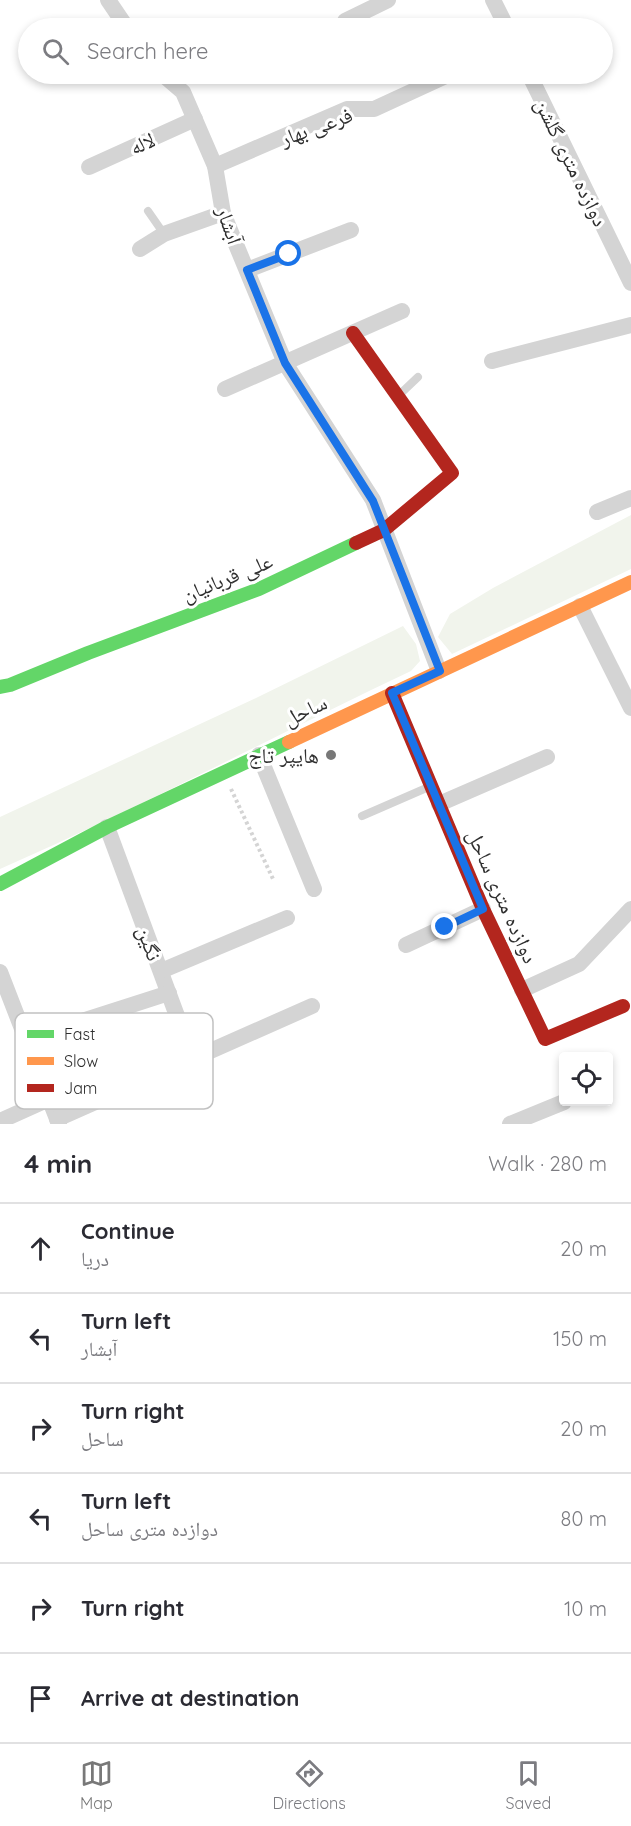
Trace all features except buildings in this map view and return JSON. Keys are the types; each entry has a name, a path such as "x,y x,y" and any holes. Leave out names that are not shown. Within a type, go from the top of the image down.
{"street":[{"path":"108,0 120,18"},
{"path":"351,18 388,0"},
{"path":"493,0 502,18"},
{"name":"آبشار","path":"174,84 183,92 215,166 223,213 285,363 373,501 440,671"},
{"name":"فرعی بهار","path":"215,166 347,109 374,109 428,84"},
{"name":"دوازده متری گلشن","path":"534,84 631,283"},
{"name":"لاله","path":"89,167 195,118"},
{"path":"140,249 164,234 223,213"},
{"path":"247,270 351,230"},
{"path":"225,389 402,311"},
{"path":"492,362 631,325"},
{"path":"353,333 397,396"},
{"name":"علی قربانیان","path":"0,687 259,589 384,530 452,473 397,396"},
{"path":"597,512 631,498"},
{"name":"ساحل","path":"0,884 107,827 631,582"},
{"path":"580,606 631,708"},
{"name":"دوازده متری ساحل","path":"392,693 483,909 545,1039 623,1006"},
{"path":"258,755 314,889"},
{"path":"440,804 547,758"},
{"name":"نگین","path":"107,827 177,1013"},
{"path":"406,945 483,909"},
{"path":"522,990 579,964 631,909"},
{"path":"161,971 287,918"},
{"path":"0,972 16,1013"},
{"path":"107,1013 169,993"},
{"path":"213,1050 312,1006"},
{"path":"510,1124 559,1103"},
{"path":"0,1121 27,1109"},
{"path":"58,1122 86,1109"}],"lane":[{"path":"148,210 164,234"},
{"path":"397,396 418,377"},
{"path":"362,816 432,786"}],"path":[{"path":"223,772 273,879"}],"shaded area":[{"path":"631,515 631,569 452,654 438,637 450,614 493,588"},
{"path":"403,626 416,644 420,661 411,671 104,821 0,869 0,817 256,698"}],"traffic: fast":[{"path":"0,687 259,589 356,543"},
{"path":"0,884 107,827 289,742"}],"traffic: slow":[{"path":"289,742 631,582"}],"traffic: jam":[{"path":"353,333 452,473 384,530 356,543"},
{"path":"392,693 483,909 545,1039 623,1006"}],"place":[{"name":"هایپر تاج","path":"331,755"}],"route":[{"path":"289,254 247,270 285,363 373,501 440,671 392,693 483,909 445,927"}]}
